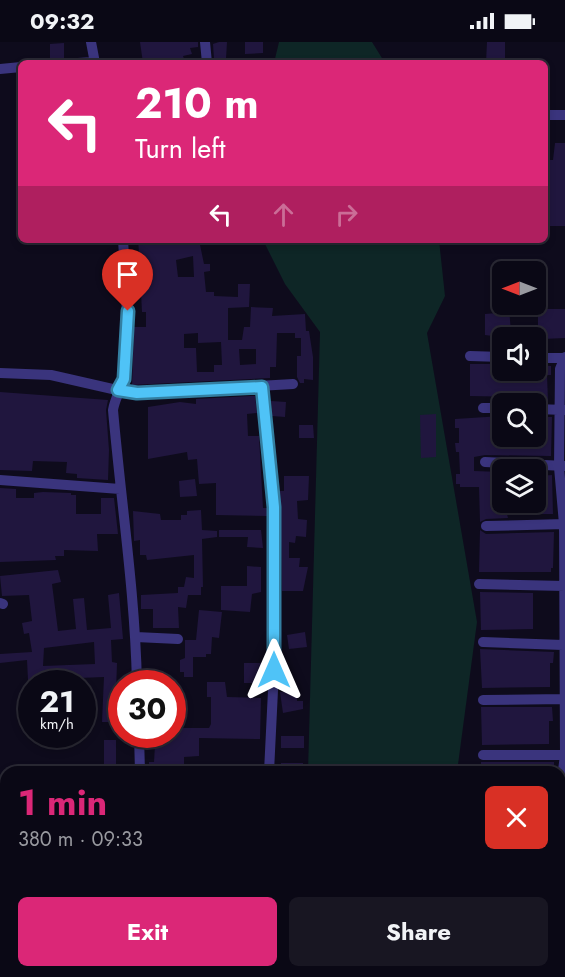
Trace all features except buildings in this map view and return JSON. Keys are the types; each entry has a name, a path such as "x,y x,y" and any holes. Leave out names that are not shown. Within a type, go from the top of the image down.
{"street":[{"path":"91,42 95,60"},
{"path":"205,42 207,60"},
{"path":"0,69 18,67"},
{"path":"548,115 565,115"},
{"path":"123,243 128,311 124,379 118,390 113,410 136,637 137,670"},
{"path":"470,356 492,357"},
{"path":"483,755 565,755 562,645 564,524 560,369 564,358 546,358"},
{"path":"0,373 51,375 137,393 293,384"},
{"path":"262,387 274,507 274,670 269,766"},
{"path":"483,408 492,408"},
{"path":"546,409 562,409"},
{"path":"485,462 562,466"},
{"path":"0,480 120,489"},
{"path":"486,526 564,524"},
{"path":"479,584 564,586"},
{"path":"136,637 178,639"},
{"path":"483,642 562,645"},
{"path":"483,700 565,699"},
{"path":"139,748 140,766"}],"green space":[{"path":"279,42 372,42 383,60 275,60"},
{"path":"264,243 439,243 445,296 427,333 477,622 458,766 308,766 320,332 285,284"}],"route":[{"path":"128,311 124,379 118,390 137,393 262,387 274,507 274,670"}]}
